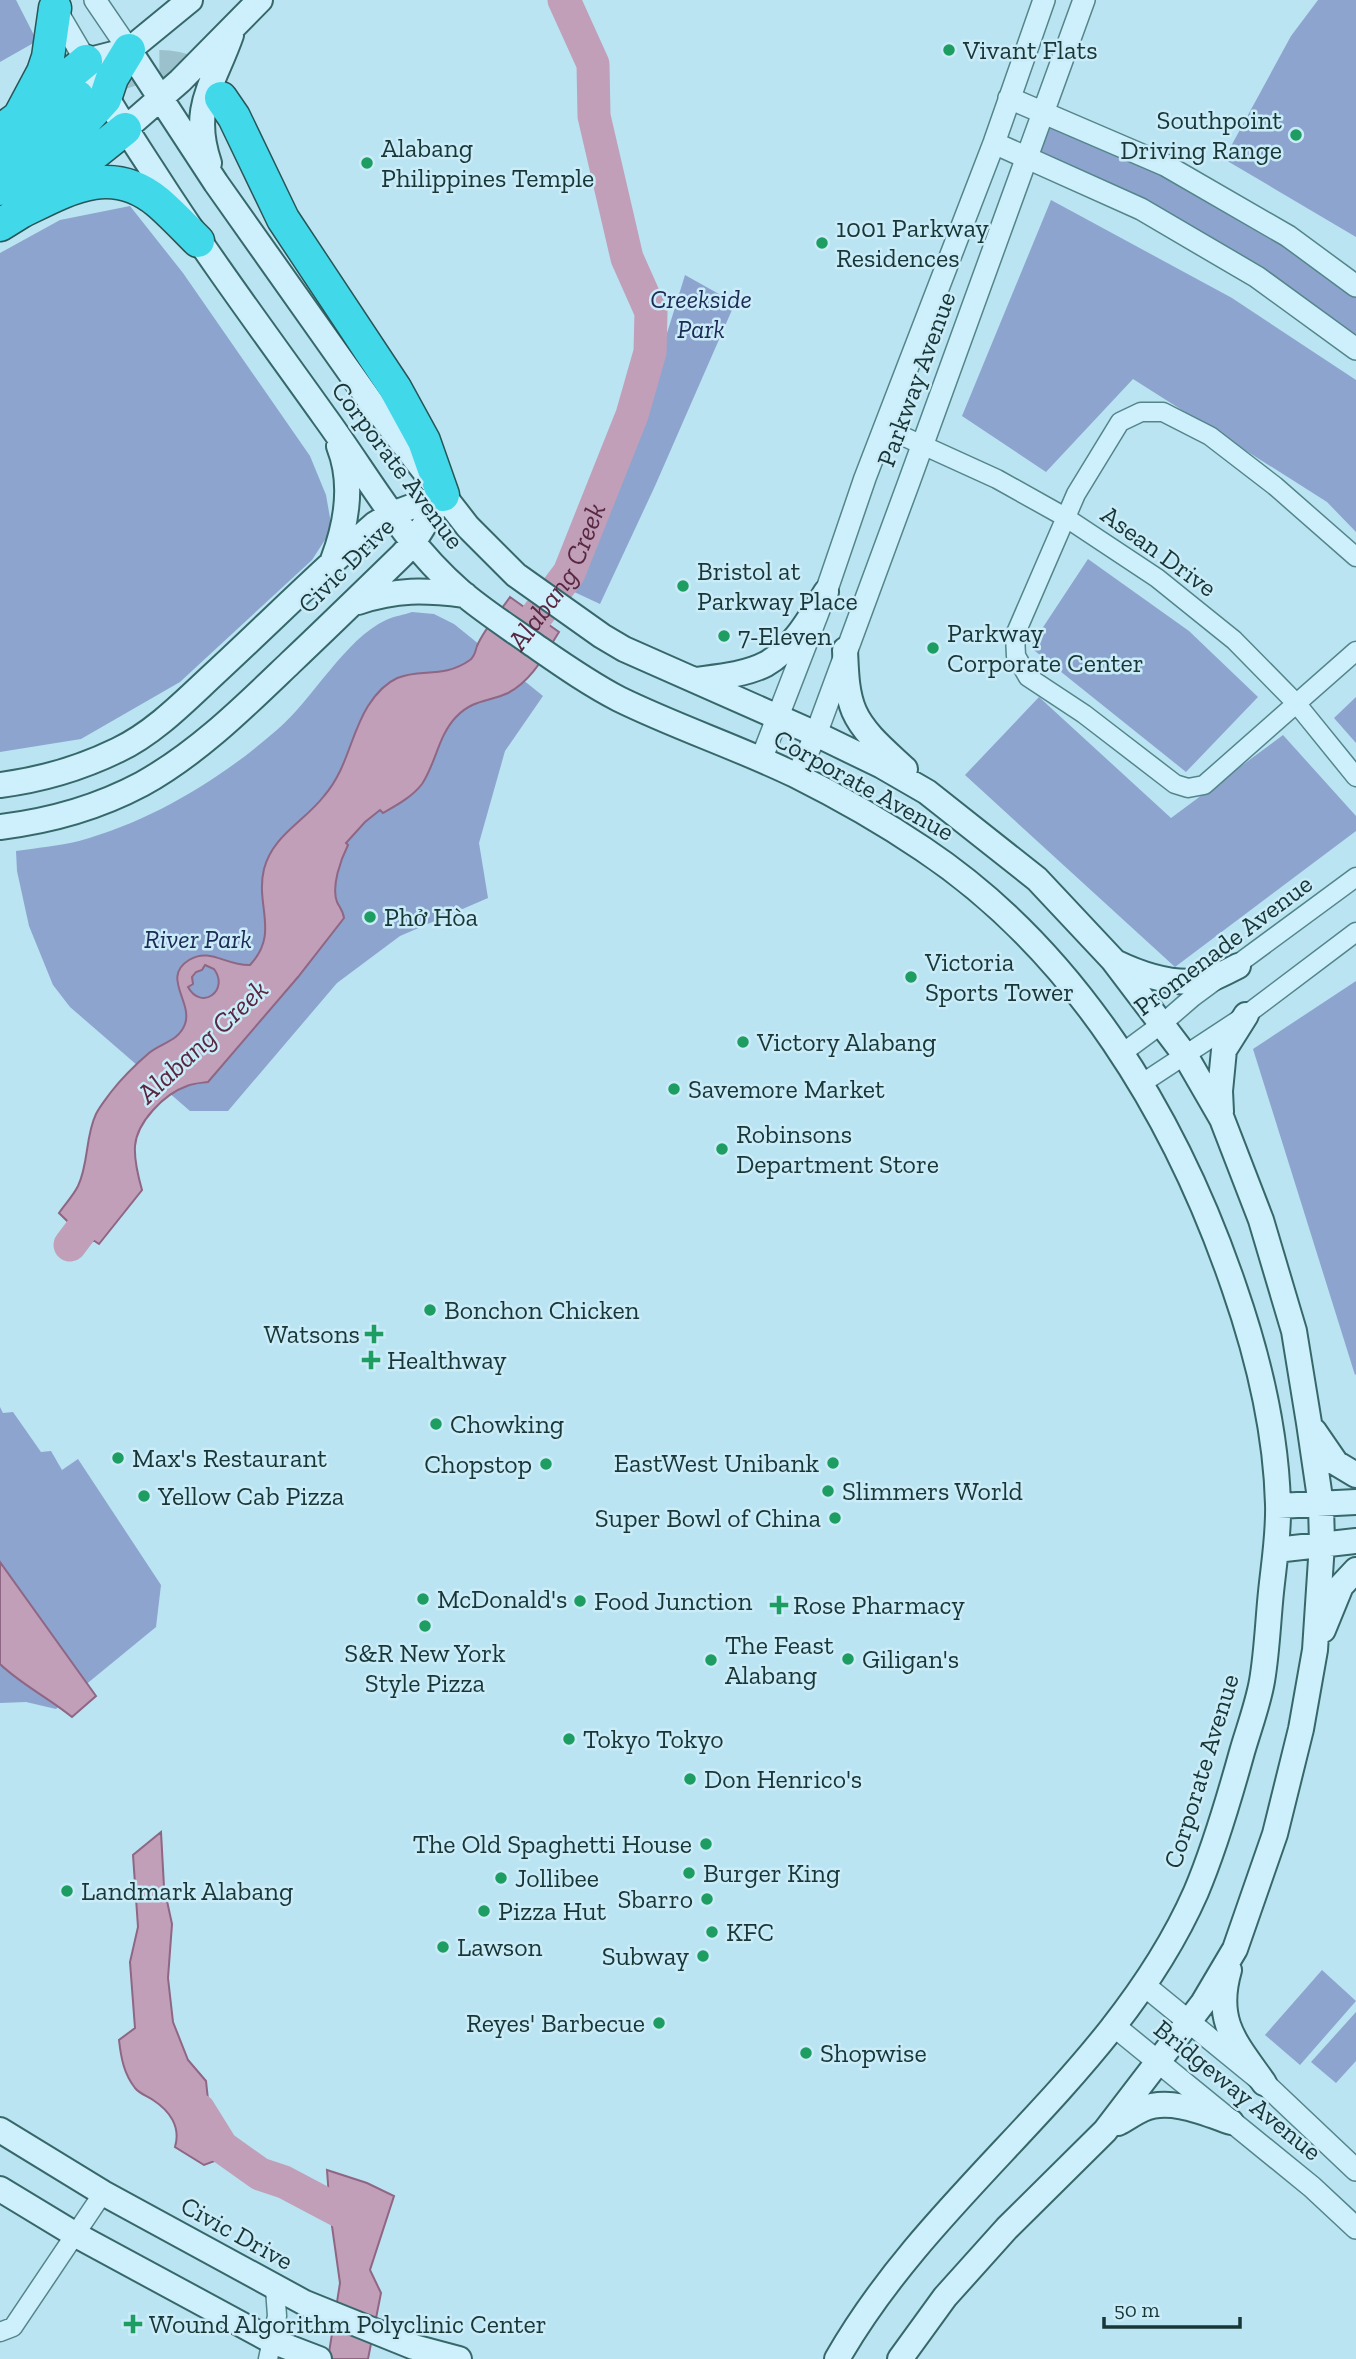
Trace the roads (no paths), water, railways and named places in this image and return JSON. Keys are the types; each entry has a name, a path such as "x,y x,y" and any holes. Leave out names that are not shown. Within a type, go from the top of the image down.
{"highway":[{"path":"10,124 43,72 48,57 52,4"},
{"path":"0,160 92,98 112,78 129,50"},
{"path":"10,124 86,61"},
{"path":"7,209 64,141 92,98"},
{"path":"221,98 234,117 283,219 395,388 424,441 443,495"},
{"path":"7,209 125,129"},
{"path":"7,209 98,181 125,183 158,202 198,241"}],"main road":[{"path":"86,61 129,50 190,0"},
{"path":"125,129 160,99 260,0"},
{"path":"216,183 205,150 203,108 213,75 221,63 234,28"},
{"name":"Corporate Avenue","path":"129,50 216,183 373,405 470,529 516,575 602,636 624,649 779,716 882,766 928,792 1037,878 1113,960 1185,1055 1222,1119 1261,1220 1294,1331 1321,1505 1322,1544 1315,1650 1301,1729 1275,1834 1234,1949 1203,2003 1105,2131 1007,2228 954,2287 900,2359"},
{"name":"Corporate Avenue","path":"86,61 92,98 125,129 198,241 412,544 433,566 495,618 576,675 617,698 684,729 797,776 923,848 992,902 1059,971 1141,1084 1191,1176 1253,1342 1267,1410 1278,1506 1276,1550 1262,1684 1227,1803 1196,1891 1158,1964 1114,2025 1059,2092 968,2188 900,2266 852,2333 837,2359"},
{"path":"332,428 342,453 348,491 342,535 332,561"},
{"name":"Civic Drive","path":"0,785 53,774 87,763 120,749 151,729 375,524 391,514 443,495"},
{"name":"Civic Drive","path":"0,827 64,817 107,801 144,783 223,726 412,544 443,495"},
{"path":"350,605 380,594 401,591 465,595"},
{"path":"695,680 732,675 764,665 789,645 826,592"},
{"path":"845,650 848,687 854,711 878,743 928,792"},
{"path":"1113,960 1150,976 1170,980 1212,978 1238,966"},
{"path":"1222,1119 1220,1091 1224,1050 1246,1015"},
{"path":"1309,1423 1336,1463 1356,1475"},
{"path":"1278,1506 1356,1502"},
{"path":"1276,1550 1356,1541"},
{"path":"1315,1650 1341,1587 1356,1570"},
{"path":"1234,1949 1224,1989 1224,2015 1234,2039 1264,2083"},
{"path":"1105,2131 1144,2108 1164,2105 1198,2111 1231,2122"},
{"name":"Civic Drive","path":"0,2130 103,2193 275,2288 414,2347 459,2359"},
{"path":"0,2189 270,2350 312,2357"},
{"path":"829,2359 852,2333"}],"street":[{"name":"Corporate Avenue","path":"95,0 129,50"},
{"name":"Parkway Avenue","path":"761,760 826,592 865,478 995,143 1044,0"},
{"name":"Parkway Avenue","path":"797,776 816,734 1084,0"},
{"name":"Corporate Avenue","path":"52,4 86,61"},
{"path":"1009,98 1165,165 1288,236 1356,286"},
{"path":"995,143 1152,215 1257,277 1356,349"},
{"path":"1356,556 1275,486 1210,436 1163,412 1142,412 1120,422 1076,494 1015,635 1016,656 1028,677 1084,714 1175,784 1188,788 1204,785 1356,650"},
{"name":"Asean Drive","path":"885,428 997,479 1065,517 1157,578 1234,640 1296,703 1356,777"},
{"name":"Promenade Avenue","path":"1121,1054 1193,997 1356,877"},
{"path":"1141,1084 1246,1015 1356,932"},
{"name":"Bridgeway Avenue","path":"1144,1985 1264,2083 1356,2170"},
{"name":"Bridgeway Avenue","path":"1114,2025 1312,2188 1356,2228"},
{"path":"0,2332 13,2327 103,2193"},
{"path":"270,2350 277,2316 275,2288"}],"water":[{"path":"510,597 559,632 543,658 517,688 462,711 450,724 427,776 418,789 383,813 380,810 346,843 348,845 335,888 335,896 344,918 298,977 208,1082 192,1084 178,1090 153,1110 141,1128 135,1146 142,1190 99,1244 93,1240 90,1243 59,1213 76,1190 84,1168 90,1132 101,1105 139,1062 179,1034 185,1024 185,1007 178,982 181,967 189,960 204,955 250,965 264,942 262,882 268,857 282,838 332,785 368,706 393,680 405,675 456,668 470,660 484,633","holes":["205,965 214,969 219,984 216,991 206,998 194,994 188,987 193,984 192,977"]},
{"path":"0,1562 96,1696 72,1717 0,1664"},
{"path":"161,1832 164,1887 172,1924 168,1978 173,2022 188,2060 206,2081 209,2109 227,2134 222,2162 217,2160 204,2165 175,2147 175,2126 169,2114 131,2083 122,2059 119,2040 135,2028 130,1962 138,1927 133,1855"},
{"path":"327,2170 367,2183 394,2196 370,2270 381,2293 368,2359 328,2359 340,2283"}],"waterway":[{"name":"Alabang Creek","path":"510,651 569,573 632,415 650,352 651,312 627,258 594,116 593,64 564,0"},
{"name":"Alabang Creek","path":"70,1245 106,1197"},
{"name":"Alabang Creek","path":"199,2110 222,2147 260,2174 284,2182 354,2219 357,2237"}],"tunnel":[{"path":"113,77 139,68 165,66 191,72 213,89"}],"place":[{"name":"Vivant Flats","path":"949,50"},
{"name":"Southpoint Driving Range","path":"1296,135"},
{"name":"Alabang Philippines Temple","path":"367,163"},
{"name":"1001 Parkway Residences","path":"822,243"},
{"name":"Bristol at Parkway Place","path":"683,586"},
{"name":"7-Eleven","path":"724,636"},
{"name":"Parkway Corporate Center","path":"933,648"},
{"name":"Phở Hòa","path":"370,917"},
{"name":"Victoria Sports Tower","path":"911,977"},
{"name":"Victory Alabang","path":"743,1042"},
{"name":"Savemore Market","path":"674,1089"},
{"name":"Robinsons Department Store","path":"722,1149"},
{"name":"Bonchon Chicken","path":"430,1310"},
{"name":"Watsons","path":"374,1334"},
{"name":"Healthway","path":"371,1360"},
{"name":"Chowking","path":"436,1424"},
{"name":"Max's Restaurant","path":"118,1458"},
{"name":"EastWest Unibank","path":"833,1463"},
{"name":"Chopstop","path":"546,1464"},
{"name":"Slimmers World","path":"828,1491"},
{"name":"Yellow Cab Pizza","path":"144,1496"},
{"name":"Super Bowl of China","path":"835,1518"},
{"name":"McDonald's","path":"423,1599"},
{"name":"Food Junction","path":"580,1601"},
{"name":"Rose Pharmacy","path":"779,1605"},
{"name":"S&R New York Style Pizza","path":"425,1626"},
{"name":"Giligan's","path":"848,1659"},
{"name":"The Feast Alabang","path":"711,1660"},
{"name":"Tokyo Tokyo","path":"569,1739"},
{"name":"Don Henrico's","path":"690,1779"},
{"name":"The Old Spaghetti House","path":"706,1844"},
{"name":"Burger King","path":"689,1873"},
{"name":"Jollibee","path":"501,1878"},
{"name":"Landmark Alabang","path":"67,1891"},
{"name":"Sbarro","path":"707,1899"},
{"name":"Pizza Hut","path":"484,1911"},
{"name":"KFC","path":"712,1932"},
{"name":"Lawson","path":"443,1947"},
{"name":"Subway","path":"703,1956"},
{"name":"Reyes' Barbecue","path":"659,2023"},
{"name":"Shopwise","path":"806,2053"},
{"name":"Wound Algorithm Polyclinic Center","path":"133,2324"}],"park label":[{"name":"Creekside Park","path":"701,314"},
{"name":"River Park","path":"198,939"}]}
